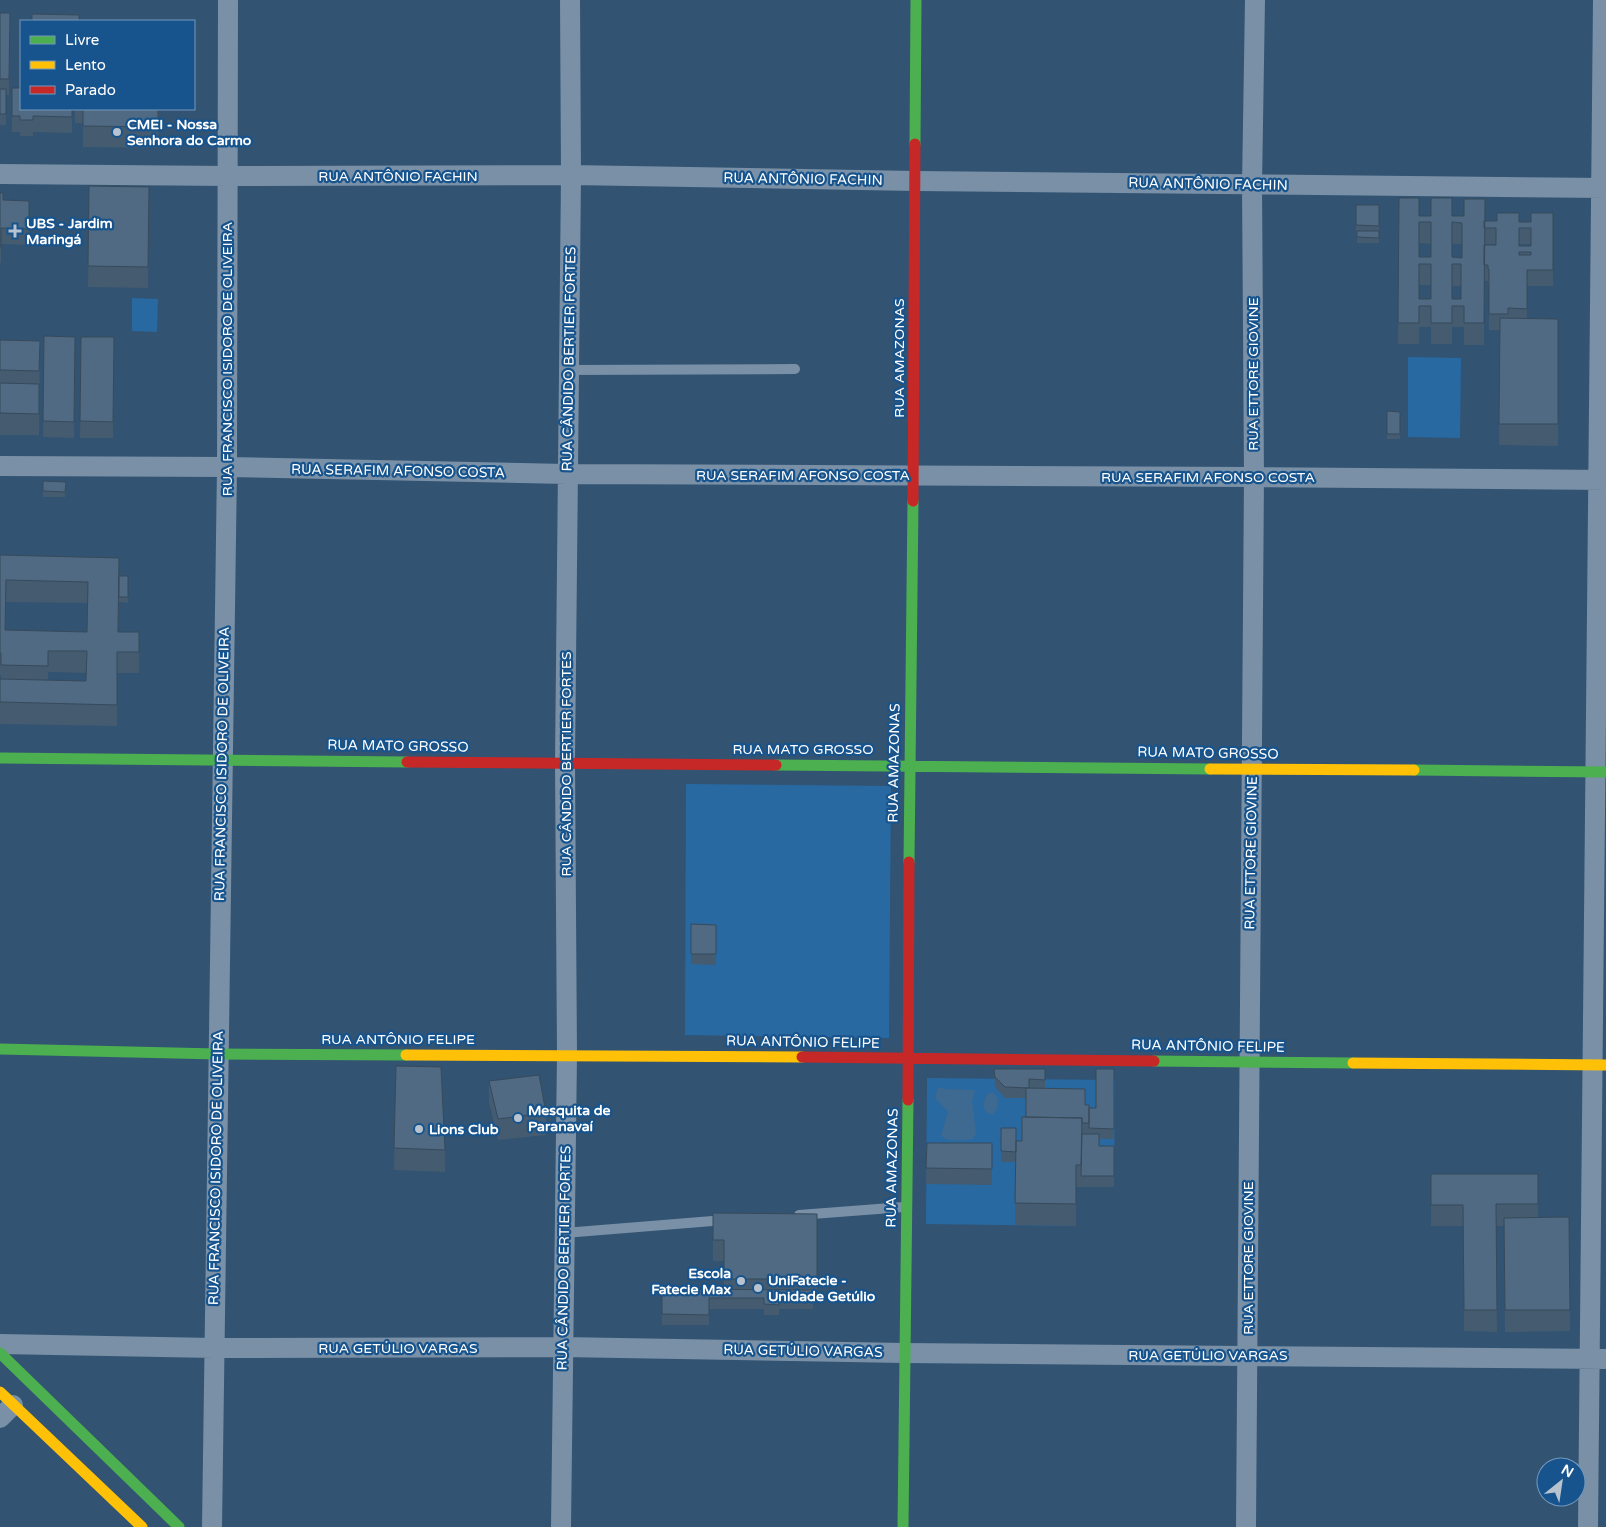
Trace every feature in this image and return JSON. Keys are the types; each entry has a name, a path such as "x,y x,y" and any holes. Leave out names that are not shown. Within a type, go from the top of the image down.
{"street":[{"name":"RUA FRANCISCO ISIDORO DE OLIVEIRA","path":"212,1527 214,1494 214,1348 227,467 228,0"},
{"name":"RUA CÂNDIDO BERTIER FORTES","path":"561,1527 567,1055 565,762 571,175 570,0"},
{"name":"RUA AMAZONAS","path":"902,1527 908,1058 908,764 913,475 916,0"},
{"name":"RUA ETTORE GIOVINE","path":"1246,1527 1254,477 1252,185 1255,0"},
{"path":"1588,1527 1598,1359 1604,188 1603,0"},
{"name":"RUA ANTÔNIO FACHIN","path":"0,174 228,176 571,175 916,181 1604,188"},
{"name":"RUA SERAFIM AFONSO COSTA","path":"0,466 227,467 567,474 1602,480"},
{"name":"RUA MATO GROSSO","path":"0,758 908,764 1600,772"},
{"name":"RUA ANTÔNIO FELIPE","path":"0,1049 218,1054 567,1055 1599,1064"},
{"name":"RUA GETÚLIO VARGAS","path":"0,1344 214,1348 562,1347 904,1353 1598,1359"},
{"path":"0,1353 168,1524"},
{"path":"4,1405 142,1527"}],"lane":[{"path":"569,370 795,369"},
{"path":"789,1216 906,1207"},
{"path":"564,1233 740,1219"}],"shaded area":[{"path":"132,298 158,299 157,332 132,331"},
{"path":"1408,357 1461,358 1460,438 1408,437"},
{"path":"686,784 891,786 889,1038 685,1035"},
{"path":"927,1078 1115,1080 1114,1187 1076,1187 1076,1226 926,1224"},
{"path":"938,1087 975,1091 972,1101 976,1133 973,1139 951,1140 943,1138 941,1135 948,1112 935,1098"},
{"path":"993,1092 998,1100 997,1108 993,1114 989,1114 984,1107 984,1101 989,1093"}],"building":[{"path":"0,13 10,13 9,79 0,79"},
{"path":"32,14 79,15 79,20 32,20"},
{"path":"12,88 20,88 20,110 72,110 72,117 33,116 33,120 20,120 20,116 12,116"},
{"path":"0,89 6,89 6,114 0,114"},
{"path":"83,110 158,110 158,127 83,126"},
{"path":"89,186 149,187 148,267 88,266"},
{"path":"0,193 3,193 3,200 29,201 29,229 1,228 1,247 0,247"},
{"path":"1399,198 1419,198 1419,216 1431,216 1431,198 1452,198 1452,216 1464,216 1464,199 1485,199 1484,323 1464,323 1464,306 1452,306 1452,323 1431,323 1431,306 1419,306 1419,323 1398,323","holes":["1419,222 1431,222 1431,257 1419,257","1452,222 1462,223 1462,258 1452,257","1419,264 1431,264 1431,299 1419,299","1452,264 1461,264 1461,299 1452,299"]},
{"path":"1356,205 1379,205 1379,226 1356,225"},
{"path":"1497,213 1519,213 1519,222 1531,222 1531,213 1553,213 1553,270 1527,270 1527,309 1508,308 1508,314 1489,314 1489,269 1488,265 1484,265 1484,245 1496,245 1496,228 1484,228 1484,221 1497,221","holes":["1519,228 1531,228 1531,246 1519,246","1519,252 1531,252 1531,255 1519,255"]},
{"path":"1357,231 1379,231 1379,238 1357,237"},
{"path":"1500,318 1558,319 1558,424 1499,424"},
{"path":"44,336 75,337 74,422 43,421"},
{"path":"81,337 114,337 113,422 80,421"},
{"path":"0,340 40,341 39,371 0,370"},
{"path":"0,383 39,384 39,414 0,413"},
{"path":"1387,411 1400,412 1400,434 1387,434"},
{"path":"43,481 66,482 65,492 43,491"},
{"path":"0,555 119,558 118,632 139,632 139,652 117,652 117,705 0,702 0,679 86,681 87,651 48,651 48,666 1,665","holes":["6,580 88,582 87,632 5,630"]},
{"path":"119,576 128,576 128,597 119,597"},
{"path":"691,924 716,925 716,954 691,954"},
{"name":"Lions Club","path":"396,1066 441,1067 445,1150 394,1148"},
{"path":"994,1069 1045,1069 1045,1080 1029,1079 1029,1088 1005,1087 995,1077"},
{"path":"1096,1069 1114,1069 1114,1129 1089,1128 1089,1108 1096,1108"},
{"path":"539,1075 546,1113 498,1119 489,1081"},
{"path":"1026,1088 1085,1089 1085,1105 1089,1105 1089,1123 1082,1123 1082,1118 1026,1117"},
{"path":"1022,1117 1082,1118 1081,1165 1076,1165 1076,1204 1015,1203 1016,1141 1022,1141"},
{"path":"1001,1128 1016,1128 1016,1152 1001,1151"},
{"path":"1082,1134 1099,1134 1099,1146 1114,1146 1114,1176 1081,1176"},
{"path":"927,1143 992,1143 992,1169 926,1168"},
{"path":"1431,1174 1538,1174 1538,1204 1496,1204 1497,1310 1464,1310 1463,1205 1431,1205"},
{"path":"713,1213 817,1214 817,1279 724,1279 724,1240 713,1240"},
{"path":"1569,1217 1570,1310 1505,1310 1504,1218"},
{"path":"662,1289 813,1290 813,1299 779,1298 779,1305 764,1304 764,1298 709,1298 709,1315 662,1314"}],"traffic: fast":[{"path":"915,144 916,0"},
{"path":"909,862 913,501"},
{"path":"0,758 407,762"},
{"path":"776,765 1210,769"},
{"path":"1414,770 1606,772"},
{"path":"0,1049 218,1054 406,1055"},
{"path":"1154,1061 1353,1063"},
{"path":"903,1527 908,1100"},
{"path":"0,1353 179,1527"}],"traffic: slow":[{"path":"1210,769 1414,770"},
{"path":"406,1055 802,1057"},
{"path":"1353,1063 1606,1065"},
{"path":"0,1392 142,1527"}],"traffic: jam":[{"path":"913,501 915,144"},
{"path":"407,762 776,765"},
{"path":"908,1100 909,862"},
{"path":"802,1057 1154,1061"}],"place":[{"name":"CMEI - Nossa Senhora do Carmo","path":"117,132"},
{"name":"UBS - Jardim Maringá","path":"15,231"},
{"name":"Mesquita de Paranavaí","path":"518,1118"},
{"name":"Lions Club","path":"419,1129"},
{"name":"Escola Fatecie Max","path":"741,1281"},
{"name":"UniFatecie - Unidade Getúlio","path":"758,1288"}]}
